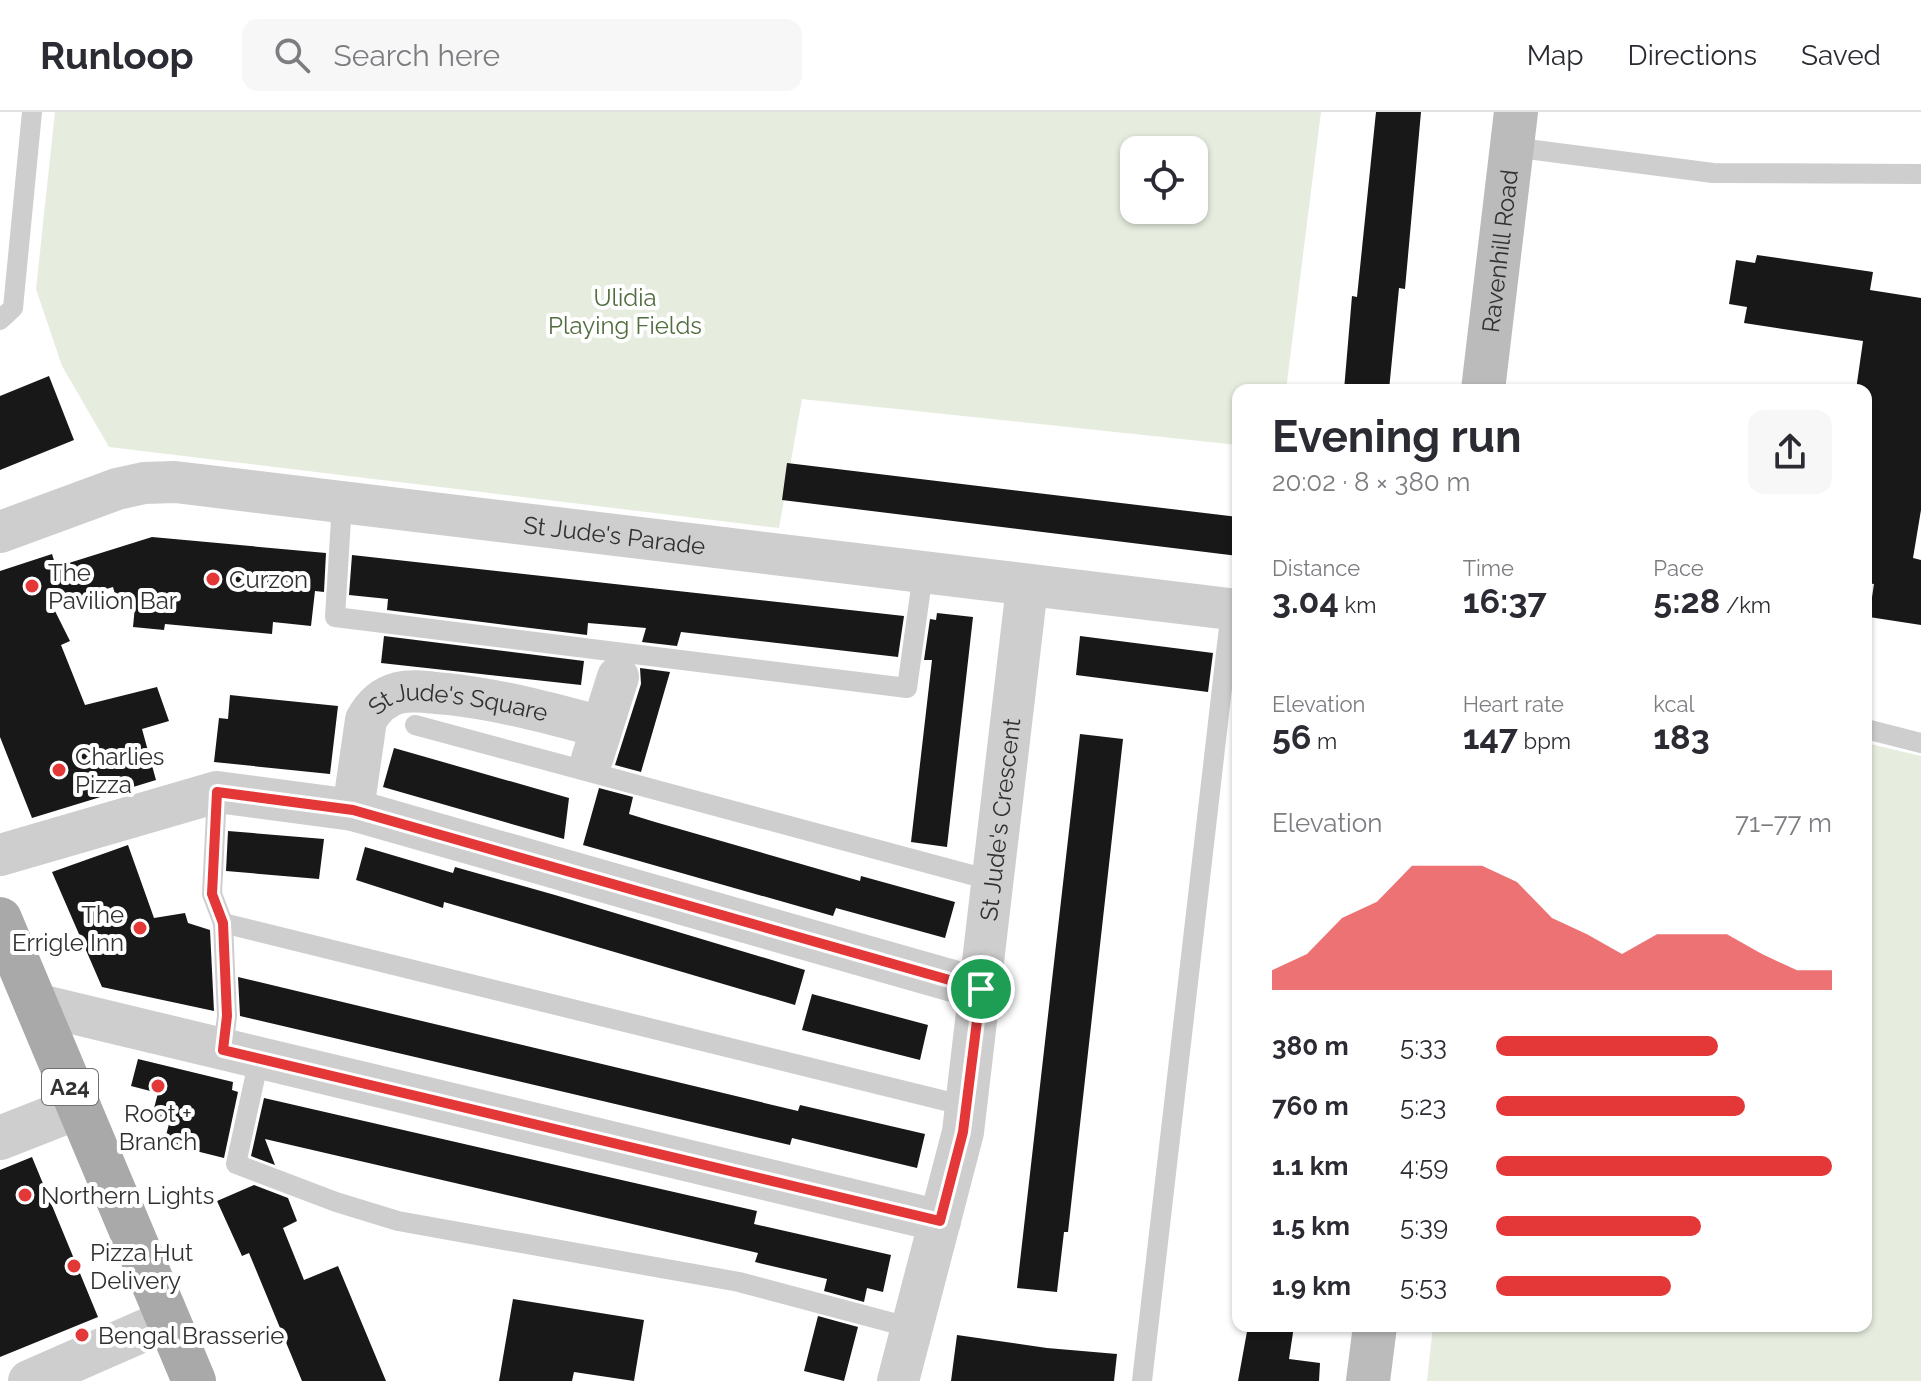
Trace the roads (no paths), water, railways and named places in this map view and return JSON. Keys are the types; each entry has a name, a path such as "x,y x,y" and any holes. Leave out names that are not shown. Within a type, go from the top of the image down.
{"main road":[{"name":"Ravenhill Road","path":"1484,384 1514,129"},
{"name":"A24","path":"0,919 194,1381"},
{"path":"1368,1381 1374,1332"}],"street":[{"name":"St Jude's Parade","path":"0,532 117,489 144,483 175,482 1232,610"},
{"name":"St Jude's Crescent","path":"898,1381 963,1132 1027,587"},
{"name":"St Jude's Square","path":"353,810 366,720 372,708 395,694 420,691 518,705 597,743 618,677"},
{"path":"0,855 217,792 353,810 981,989"},
{"path":"35,1004 940,1221"},
{"path":"0,1138 79,1107"},
{"path":"29,1381 168,1320"}],"lane":[{"path":"0,320 13,308 32,112"},
{"path":"1514,129 1713,173 1921,174"},
{"path":"342,503 335,617 907,688 923,573"},
{"path":"1142,1381 1232,635"},
{"path":"415,725 994,881"},
{"path":"1872,731 1921,743"},
{"path":"217,792 212,894 223,923 227,1016 241,1054 236,1164 336,1202 398,1221 739,1282 912,1328"},
{"path":"223,923 966,1106"}],"place":[{"name":"Curzon","path":"213,579"},
{"name":"The Pavilion Bar","path":"32,586"},
{"name":"Charlies Pizza","path":"59,770"},
{"name":"The Errigle Inn","path":"140,928"},
{"name":"Root + Branch","path":"158,1086"},
{"name":"Northern Lights","path":"25,1195"},
{"name":"Pizza Hut Delivery","path":"74,1266"},
{"name":"Bengal Brasserie","path":"82,1335"}],"park label":[{"name":"Ulidia Playing Fields","path":"625,311"}]}
